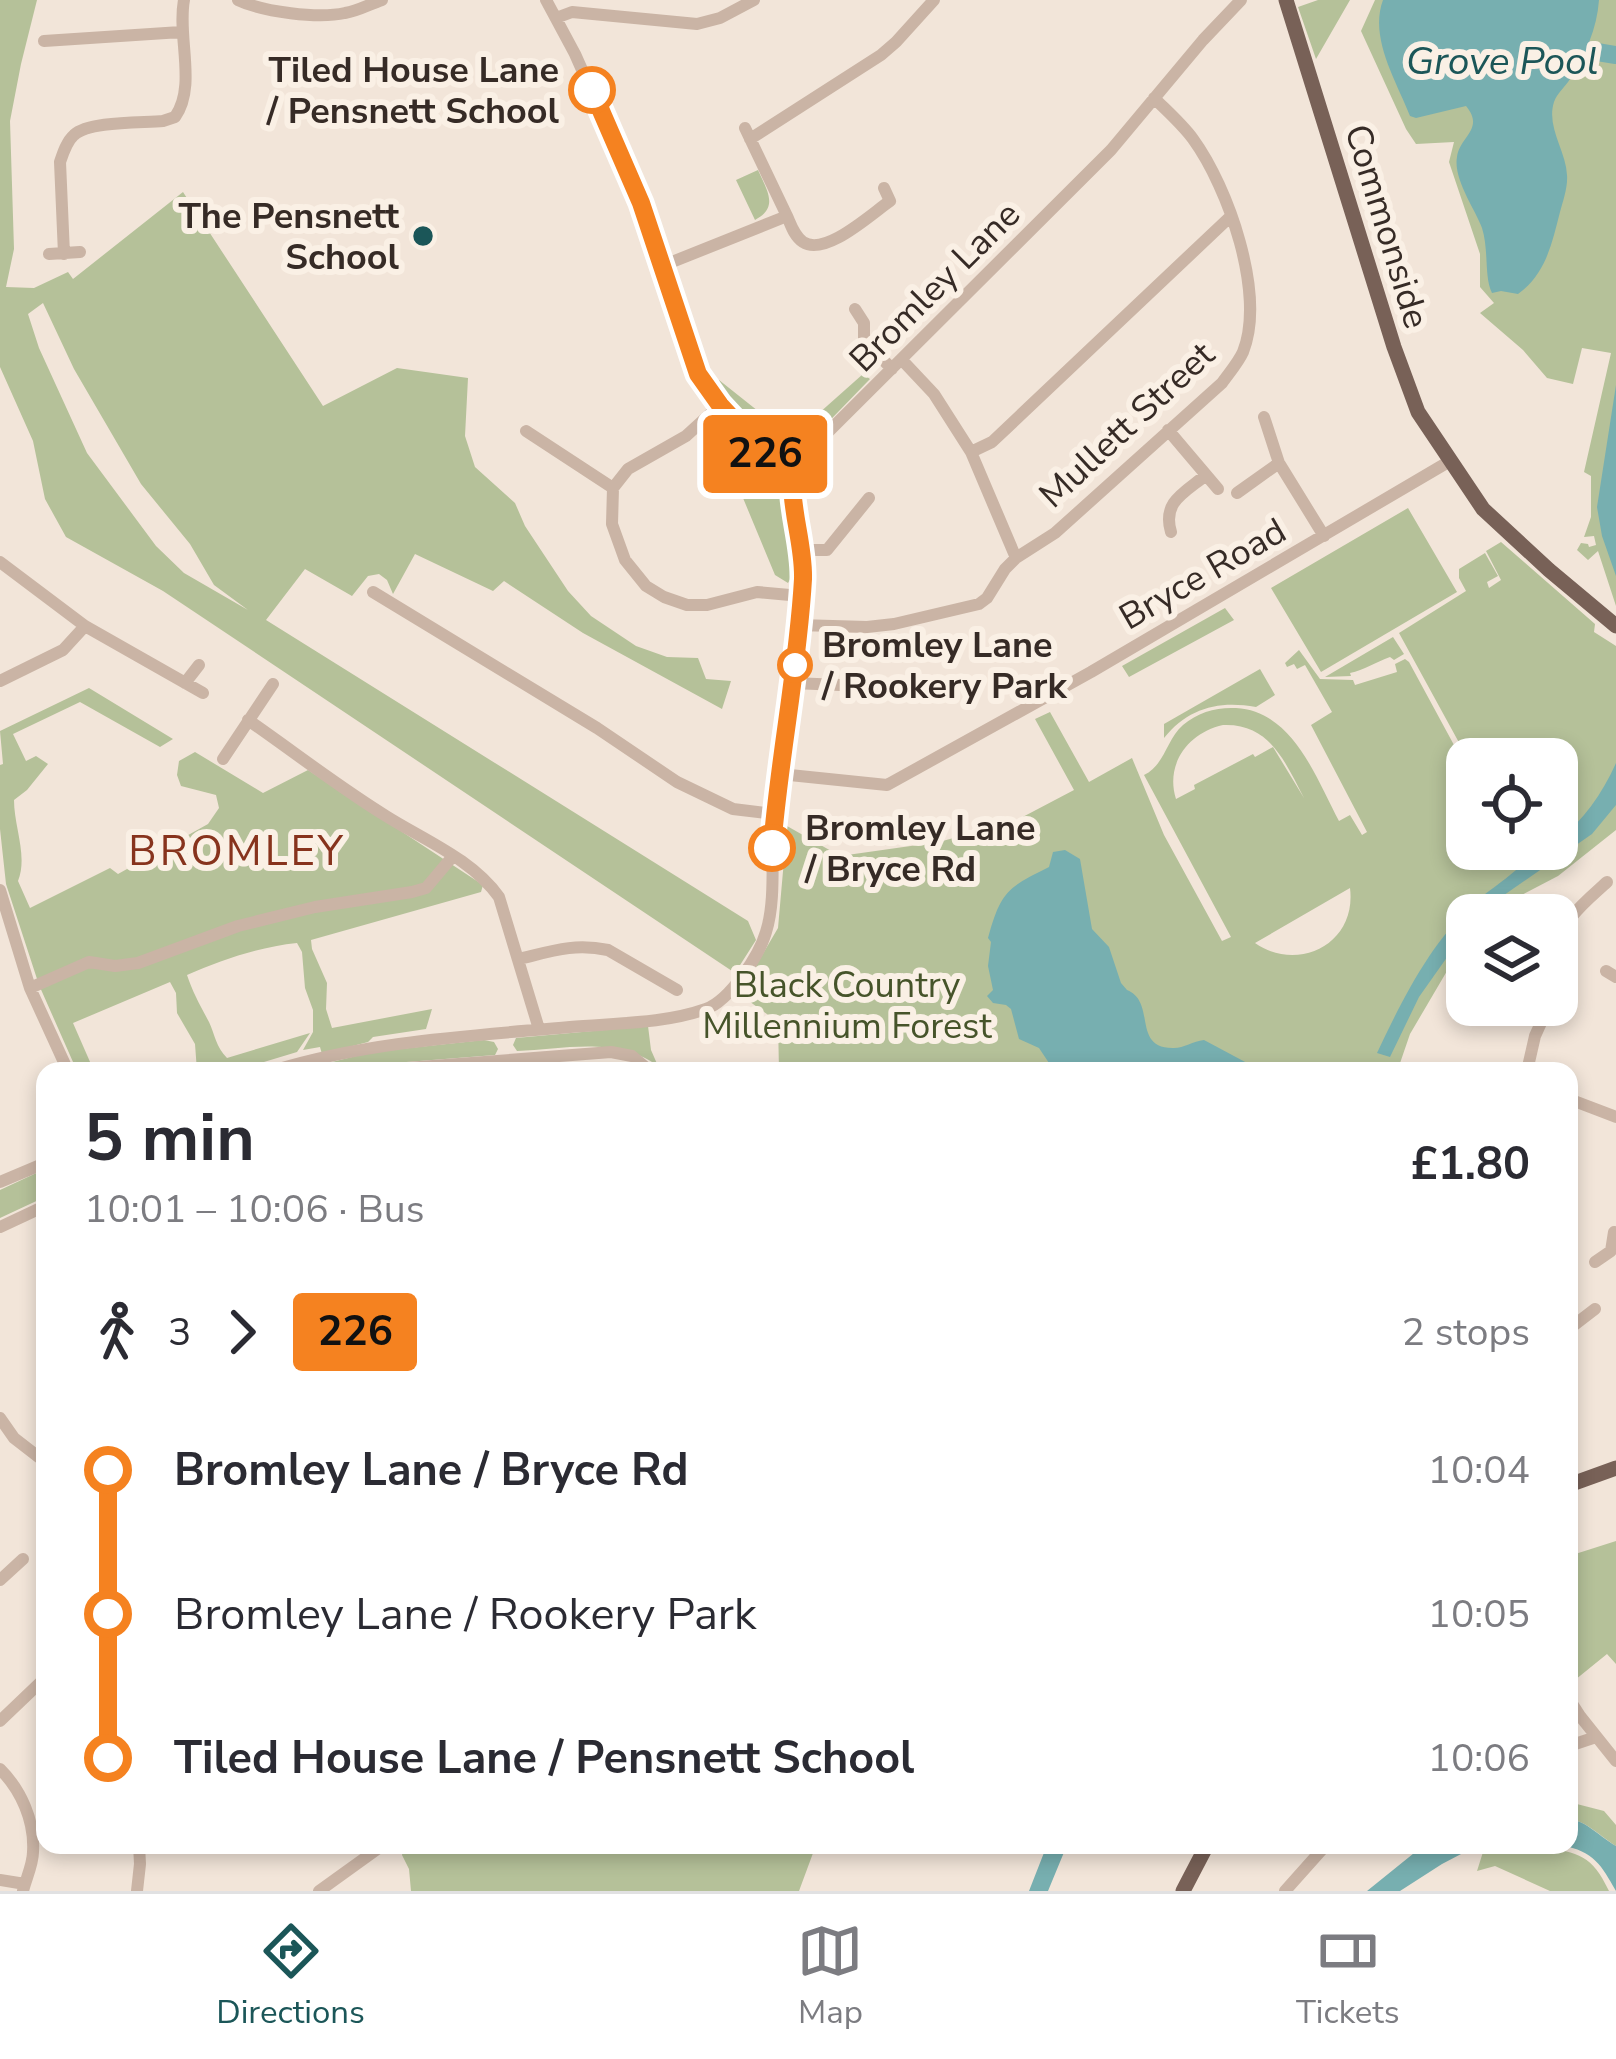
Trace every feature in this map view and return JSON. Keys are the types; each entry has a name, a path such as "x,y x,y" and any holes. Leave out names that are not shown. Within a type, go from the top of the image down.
{"main road":[{"name":"Commonside","path":"1286,0 1418,412 1471,489"},
{"path":"1471,489 1616,614"},
{"path":"1471,489 1483,509 1616,626"},
{"path":"1578,1482 1616,1468"},
{"path":"1183,1891 1202,1854"}],"street":[{"path":"80,252 56,254 60,161 65,148 87,127 175,117 185,100 184,0"},
{"path":"246,2 311,15 344,14 382,0"},
{"path":"309,1062 380,1045 694,1012 718,1004 741,977 762,944 770,916 774,814 801,596 802,550 791,501 792,478 720,405 698,374 641,203 546,0"},
{"path":"556,18 572,12 697,24 720,19 754,0"},
{"path":"884,188 890,201 832,242 813,246 800,240 748,134 881,55 934,0"},
{"name":"Bromley Lane","path":"792,478 800,461 1096,165 1241,0"},
{"path":"44,40 181,32"},
{"name":"Mullett Street","path":"798,626 866,627 971,607 987,598 1004,569 1055,533 1222,382 1242,356 1252,302 1231,216 1220,184 1191,135 1154,98"},
{"path":"971,452 992,442 1231,216"},
{"path":"662,266 787,217"},
{"path":"855,309 864,323 864,340 934,394 971,452 1016,558"},
{"path":"720,405 686,436 628,469 613,488 612,524 625,560 646,586 687,604 707,605 757,592 801,596"},
{"path":"1264,417 1279,463 1324,536"},
{"path":"1168,430 1218,489"},
{"path":"526,431 613,488"},
{"name":"Bryce Road","path":"780,774 887,785 1091,672 1450,461"},
{"path":"1237,493 1279,463"},
{"path":"1171,532 1166,516 1171,505 1206,475"},
{"path":"802,550 827,550 869,499"},
{"path":"0,562 85,626 203,693"},
{"path":"373,592 597,728 676,782 722,806 774,814"},
{"path":"1,677 63,650 85,626"},
{"path":"185,683 199,665"},
{"path":"793,683 864,686"},
{"path":"223,759 273,684"},
{"path":"248,720 490,884 499,897 539,1030"},
{"path":"30,988 89,962 138,963 238,926 426,888 453,856"},
{"path":"1578,908 1607,882"},
{"path":"0,890 30,988 64,1062"},
{"path":"519,959 577,945 608,950 677,989"},
{"path":"644,992 651,975"},
{"path":"1529,1062 1540,1026"},
{"path":"505,1033 507,1062 611,1052 639,1062"},
{"path":"1578,1102 1615,1113"},
{"path":"0,1183 36,1167"},
{"path":"0,1227 36,1210"},
{"path":"1594,1262 1614,1252 1614,1232"},
{"path":"1578,1319 1595,1309"},
{"path":"0,1418 14,1438 36,1455"},
{"path":"0,1580 23,1559"},
{"path":"0,1720 36,1686"},
{"path":"1578,1721 1616,1761"},
{"path":"1578,1743 1596,1737"},
{"path":"0,1769 23,1798 34,1851 24,1888 0,1880"},
{"path":"137,1891 139,1854"},
{"path":"320,1891 370,1854"},
{"path":"1285,1891 1318,1854"},
{"path":"336,1878 344,1891"}],"green space":[{"path":"0,0 37,0 10,121 14,249 6,287 34,288 68,272 73,279 183,192 323,406 397,368 468,378 465,436 475,467 515,503 568,591 591,616 636,646 667,657 698,658 706,679 731,681 722,709 583,633 504,581 493,591 415,554 393,594 379,574 368,576 352,596 305,569 266,620 748,921 756,940 735,973 163,591 66,537 45,499 33,441 0,367","holes":["43,303 74,369 141,484 190,544 214,585 248,610 184,573 156,546 87,453 28,314"]},
{"path":"1318,0 1350,0 1316,59 1298,7"},
{"path":"1375,0 1616,0 1616,606 1598,551 1588,560 1577,550 1581,543 1596,545 1594,536 1584,537 1591,517 1591,476 1584,472 1611,353 1582,348 1573,384 1547,378 1480,313 1494,303 1480,287 1480,254 1449,162 1454,142 1416,144 1406,129 1361,31"},
{"path":"758,170 769,203 755,220 736,180"},
{"path":"863,374 870,379 807,444 784,460 721,395 719,380 772,422 809,422"},
{"path":"719,414 779,479 793,574 788,583 775,575 711,421"},
{"path":"1408,508 1457,592 1321,672 1271,588"},
{"path":"1501,542 1595,624 1594,632 1616,646 1616,830 1578,860 1578,738 1456,738 1399,633 1466,591 1459,569 1485,553 1498,576 1487,582 1489,588 1501,580 1486,551"},
{"path":"1225,608 1234,620 1129,677 1122,666"},
{"path":"1393,637 1404,654 1394,660 1390,657 1351,676 1325,677"},
{"name":"Black Country Millennium Forest","path":"1299,650 1320,679 1353,680 1355,685 1397,672 1395,664 1409,662 1450,738 1446,738 1446,870 1566,870 1523,894 1446,894 1446,973 1410,1034 1400,1062 779,1062 778,1022 742,996 778,928 787,826 840,856 939,842 1015,821 1074,790 1035,719 1050,712 1089,782 1132,758 1164,835 1222,941 1231,937 1144,775 1157,765 1177,731 1195,717 1222,708 1256,712 1288,734 1339,821 1350,815 1362,835 1367,832 1311,725 1332,712 1305,665 1297,669 1285,663","holes":["1223,725 1253,730 1274,747 1304,798 1273,747 1194,785 1195,789 1176,799 1174,774 1190,743","1350,888 1344,924 1334,938 1306,954 1272,952 1255,943"]},
{"path":"1260,669 1275,695 1256,707 1229,705 1194,713 1164,738 1164,724"},
{"path":"89,688 173,739 160,747 80,702 13,734 26,761 36,756 48,764 14,800 21,852 18,881 30,908 110,868 118,874 208,824 219,808 216,795 181,786 177,775 179,761 195,752 263,793 308,770 483,885 481,892 311,940 327,983 326,1009 332,1028 432,1009 426,1029 373,1037 322,1054 320,1047 303,1050 313,1032 313,1010 297,943 240,955 187,975 227,1058 310,1033 297,1052 264,1062 196,1062 195,1044 177,1013 170,982 73,1023 90,1062 73,1062 39,985 6,884 0,829 0,731"},
{"path":"648,1026 656,1062 608,1048 517,1051 516,1038"},
{"path":"484,1040 494,1042 498,1049 495,1055 406,1062 332,1062 372,1052"},
{"path":"36,1173 36,1201 0,1218 0,1190"},
{"path":"1616,1541 1616,1664 1607,1654 1578,1678 1578,1553"},
{"path":"1578,1804 1604,1811 1616,1825 1616,1846 1578,1821"},
{"path":"813,1854 799,1891 411,1891 402,1855"},
{"path":"1482,1854 1573,1854 1597,1870 1609,1891 1550,1891 1495,1866 1477,1871"}],"water":[{"name":"Grove Pool","path":"1383,0 1599,0 1585,51 1552,111 1567,180 1554,235 1541,267 1518,294 1492,293 1482,228 1458,175 1457,157 1472,127 1471,114 1466,106 1410,116 1382,44"},
{"path":"1616,385 1616,576 1597,507"},
{"path":"1616,763 1616,805 1578,844 1578,822"},
{"path":"1065,850 1080,859 1092,929 1109,947 1121,983 1141,1004 1153,1041 1174,1048 1204,1040 1245,1062 1048,1062 1039,1048 1019,1039 1011,1009 987,996 993,990 988,938 1008,893 1049,867 1053,852"},
{"path":"1516,870 1540,870 1506,894 1486,894"},
{"path":"1446,934 1446,959 1419,997 1390,1057 1377,1053 1407,993"},
{"path":"1578,1821 1616,1846 1616,1891 1596,1861 1578,1850"},
{"path":"1043,1854 1063,1854 1048,1891 1029,1891"},
{"path":"1413,1854 1461,1854 1400,1891 1367,1891"}],"waterway":[{"path":"1585,50 1616,55"}],"bus line":[{"name":"226","path":"592,90 641,203 698,374 720,405 792,478 803,578 772,848"}],"place":[{"name":"Tiled House Lane / Pensnett School","path":"592,90"},
{"name":"The Pensnett School","path":"423,236"},
{"name":"Bromley Lane / Rookery Park","path":"795,665"},
{"name":"Bromley Lane / Bryce Rd","path":"772,848"}],"district":[{"name":"BROMLEY","path":"237,850"}]}
